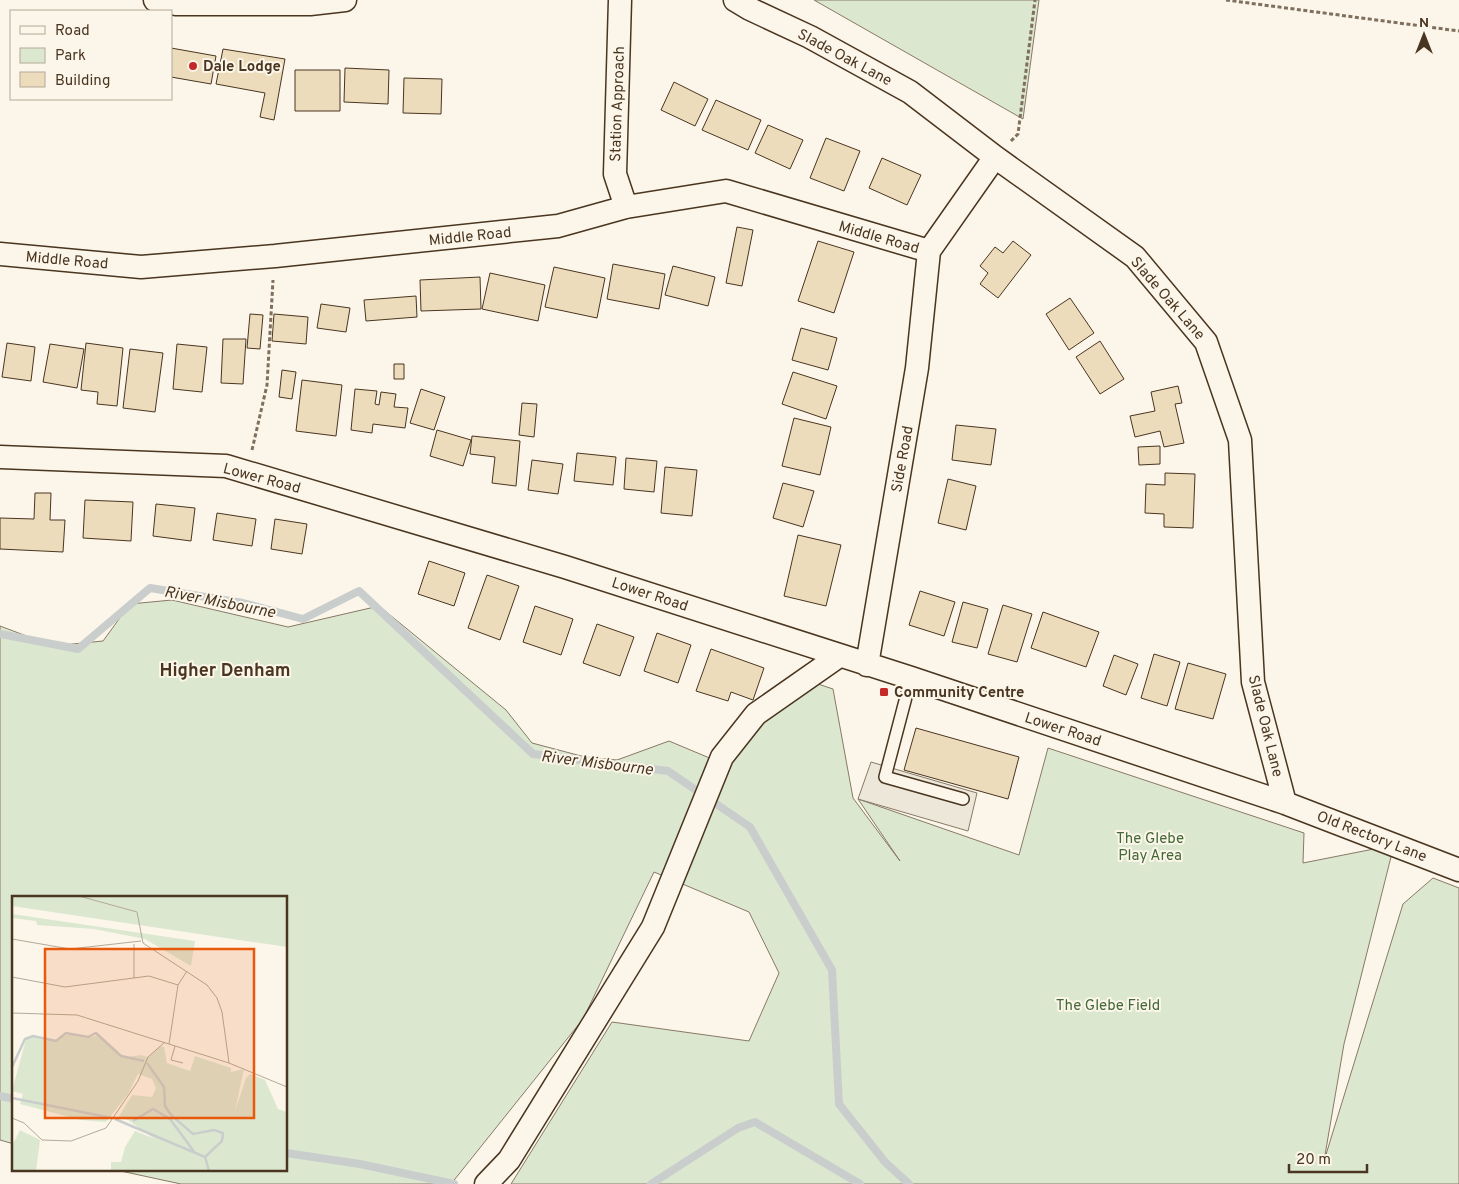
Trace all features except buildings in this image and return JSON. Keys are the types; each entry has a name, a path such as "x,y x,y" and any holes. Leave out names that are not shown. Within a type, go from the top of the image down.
{"street":[{"path":"155,0 176,4 310,4 345,0"},
{"name":"Station Approach","path":"620,0 615,174 626,207"},
{"name":"Slade Oak Lane","path":"735,0 810,37 910,92 995,157 1135,257 1206,342 1240,440 1253,682 1286,803"},
{"path":"929,251 995,157"},
{"name":"Middle Road","path":"0,254 141,267 275,256 558,226 626,207 726,191 929,251"},
{"name":"Side Road","path":"868,665 917,368 929,251"},
{"name":"Lower Road","path":"0,456 226,466 565,567 911,678 1286,803"},
{"path":"486,1184 509,1160 653,927 722,758 756,714 839,656"},
{"name":"Old Rectory Lane","path":"1286,803 1459,870"}],"lane":[{"path":"911,678 884,777 963,799"}],"path":[{"path":"995,157 1018,134 1035,0"},
{"path":"1226,0 1459,31"},
{"path":"247,472 267,385 275,256"}],"green space":[{"path":"814,0 1039,0 1023,119"},
{"path":"172,600 288,627 379,606 506,710 532,743 585,757 617,760 669,741 719,762 806,680 833,689 853,798 900,861 858,799 1019,855 1048,748 1304,833 1303,863 1394,845 1344,1044 1324,1161 1403,904 1433,878 1459,888 1459,1184 511,1184 612,1022 749,1041 779,973 749,912 654,872 583,1019 451,1184 181,1184 125,1172 288,1172 288,896 12,896 12,1143 0,1140 0,626 53,646 103,641 130,604"}],"shaded area":[{"path":"871,762 977,793 968,831 858,799"}],"waterway":[{"name":"River Misbourne","path":"0,634 78,649 150,588 243,603 303,619 359,591 533,754 668,771 750,827 832,970 839,1104 885,1162 909,1184"},
{"name":"River Misbourne","path":"0,1096 12,1099"},
{"path":"651,1184 738,1128 755,1122 860,1184"},
{"name":"River Misbourne","path":"288,1153 360,1164 454,1184"}],"place":[{"name":"Dale Lodge","path":"193,66"},
{"name":"Community Centre","path":"884,692"}],"district":[{"name":"Higher Denham","path":"225,670"}],"park label":[{"name":"The Glebe Play Area","path":"1150,846"},
{"name":"The Glebe Field","path":"1108,1005"}]}
